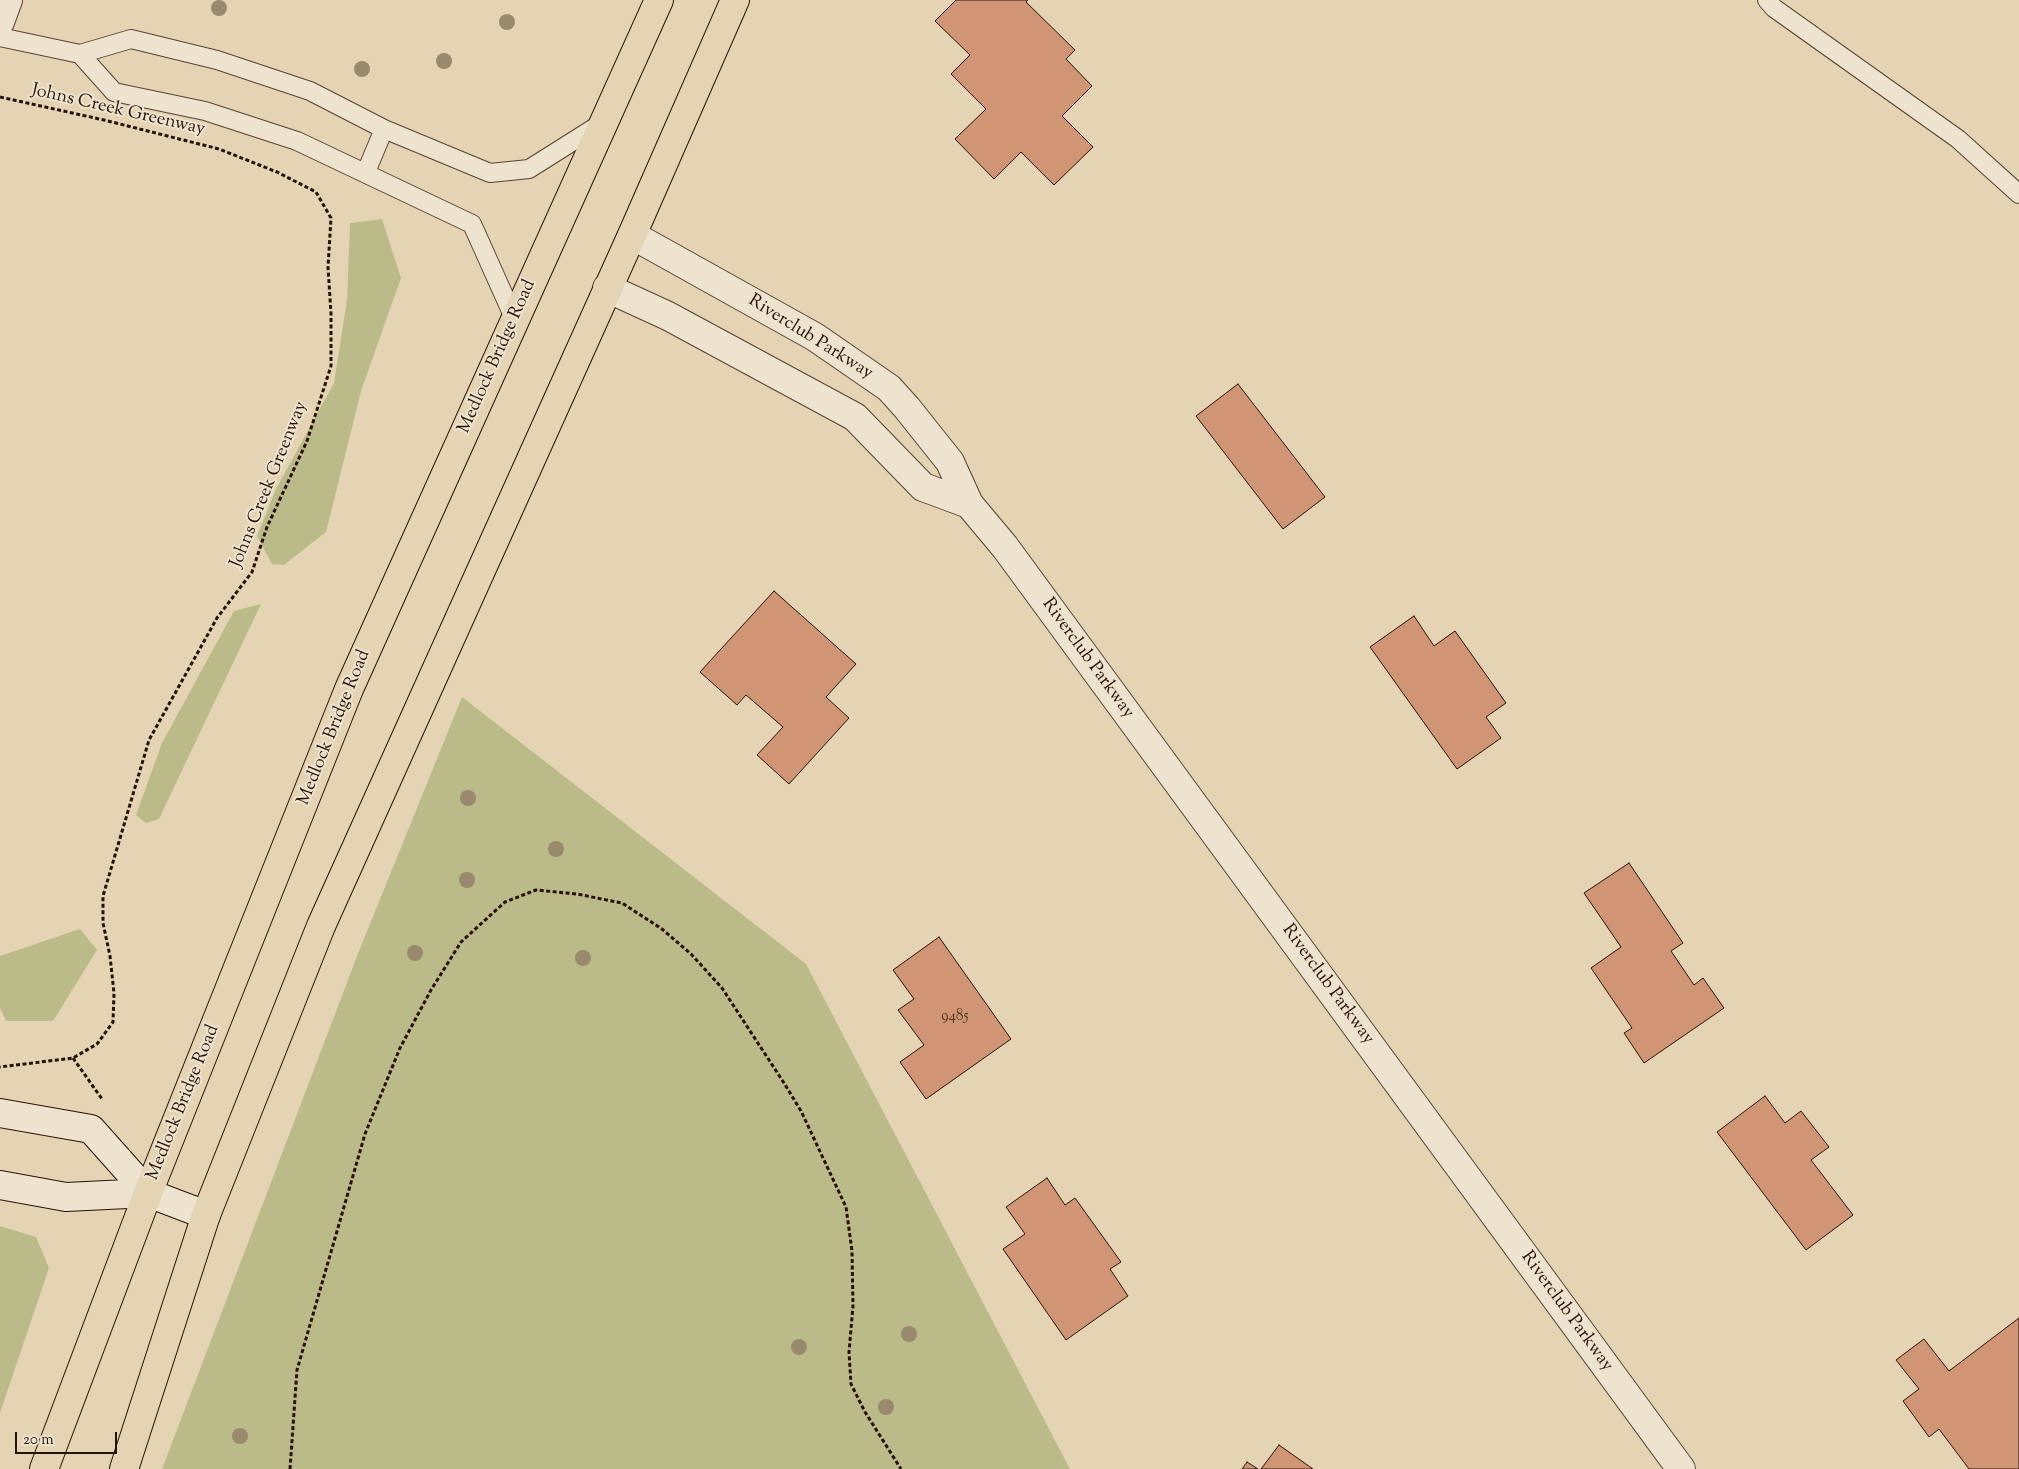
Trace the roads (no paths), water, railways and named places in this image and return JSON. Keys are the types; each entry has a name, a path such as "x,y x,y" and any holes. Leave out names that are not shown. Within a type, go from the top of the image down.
{"highway":[{"name":"Medlock Bridge Road","path":"44,1469 148,1193 349,689 659,0"},
{"path":"124,1469 206,1215 321,926 735,0"}],"street":[{"path":"0,22 8,0"},
{"name":"Riverclub Parkway","path":"632,234 815,337 889,388 908,408 950,462 969,504 1022,569 1681,1469"},
{"path":"607,288 668,316 855,417 923,487 969,504"},
{"path":"0,1113 92,1129 148,1193"},
{"path":"0,1185 66,1197 148,1193 206,1215"}],"lane":[{"path":"1768,0 1774,8 1958,139 2019,194"},
{"path":"0,37 80,54 131,39 217,60 310,91 384,129 490,173 529,169 605,122"},
{"path":"80,54 114,92 205,111 297,141 366,172 472,224 515,320"},
{"path":"366,172 384,129"}]}
